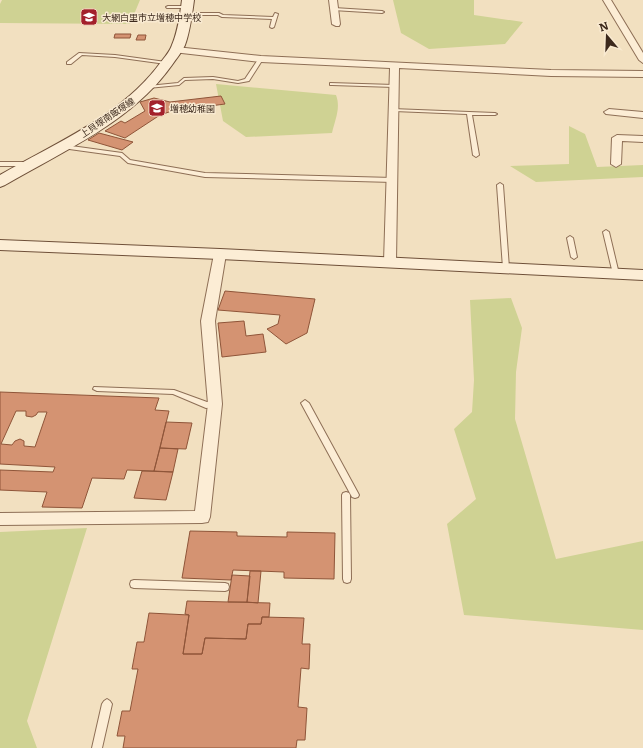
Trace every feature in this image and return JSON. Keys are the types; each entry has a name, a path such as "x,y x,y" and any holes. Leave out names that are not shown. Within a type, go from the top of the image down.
{"street":[{"path":"333,0 336,24"},
{"path":"607,0 643,60"},
{"name":"上貝塚南飯塚線","path":"0,182 113,115 148,87 176,50 187,7"},
{"path":"176,50 260,59 551,73 643,74"},
{"path":"390,262 395,65"},
{"path":"609,112 643,115"},
{"path":"616,164 617,138 643,139"},
{"path":"0,246 220,254 643,275"},
{"path":"0,520 202,517 215,404 208,321 220,254"}],"lane":[{"path":"168,7 187,7 222,16 275,16 272,27"},
{"path":"334,9 382,12"},
{"path":"69,63 81,54 115,56 166,63"},
{"path":"148,87 178,84 184,79 213,78 238,82 245,81 260,59"},
{"path":"332,84 394,86"},
{"path":"394,110 495,114"},
{"path":"469,113 476,154"},
{"path":"62,146 122,155 128,161 205,175 393,180"},
{"path":"0,164 29,164"},
{"path":"500,185 506,268"},
{"path":"606,232 616,274"},
{"path":"570,238 574,257"},
{"path":"97,388 174,392 206,405 215,404"},
{"path":"305,403 351,495 347,579"},
{"path":"134,584 225,587"},
{"path":"97,748 106,704"}],"green space":[{"path":"2,0 140,0 130,24 0,23 0,4"},
{"path":"393,0 474,0 474,15 523,22 505,44 429,49 401,33"},
{"path":"216,84 336,95 338,109 332,133 246,137 223,121"},
{"path":"569,126 585,134 597,167 643,165 643,177 536,182 510,166 569,164"},
{"path":"511,298 522,328 516,372 515,419 556,559 643,541 643,630 464,615 447,524 476,499 454,429 472,412 474,380 470,300"},
{"path":"87,528 27,721 37,748 0,748 0,532"}],"building":[{"path":"115,34 131,34 130,38 114,38"},
{"path":"138,35 146,35 145,40 136,40"},
{"path":"221,96 225,104 172,111 160,115 125,138 105,131 121,121 125,123 145,111 140,102 154,98 170,102"},
{"path":"99,133 133,142 122,150 88,140"},
{"path":"225,291 315,299 307,333 286,344 267,329 278,324 280,315 218,310"},
{"path":"244,321 246,336 263,334 266,352 222,357 218,323"},
{"path":"0,392 159,398 155,410 169,411 154,471 127,470 124,479 92,478 82,508 42,507 47,492 0,490 0,470 53,472 55,467 0,464","holes":["16,411 26,411 26,416 32,417 38,412 47,412 35,447 24,446 24,441 20,439 15,441 12,445 1,444"]},
{"path":"166,422 192,423 186,449 160,448"},
{"path":"160,448 178,449 173,472 154,471"},
{"path":"142,471 173,472 166,500 134,498"},
{"path":"190,531 237,532 237,536 287,537 287,532 335,533 334,579 284,578 284,572 233,570 231,580 182,578"},
{"path":"250,571 261,571 258,603 247,602"},
{"path":"232,575 250,576 247,602 228,602"},
{"path":"187,601 270,603 269,617 262,617 261,624 248,624 246,639 205,638 202,654 183,654 189,615 185,614"},
{"path":"149,613 189,615 183,654 202,654 205,638 246,639 248,624 261,624 262,617 304,618 302,644 310,644 309,669 301,668 298,707 307,708 305,740 297,740 296,748 123,748 125,736 117,736 122,711 130,711 138,669 132,669 137,642 144,642"}],"place":[{"name":"大網白里市立増穂中学校","path":"89,17"},
{"name":"増穂幼稚園","path":"157,108"}]}
